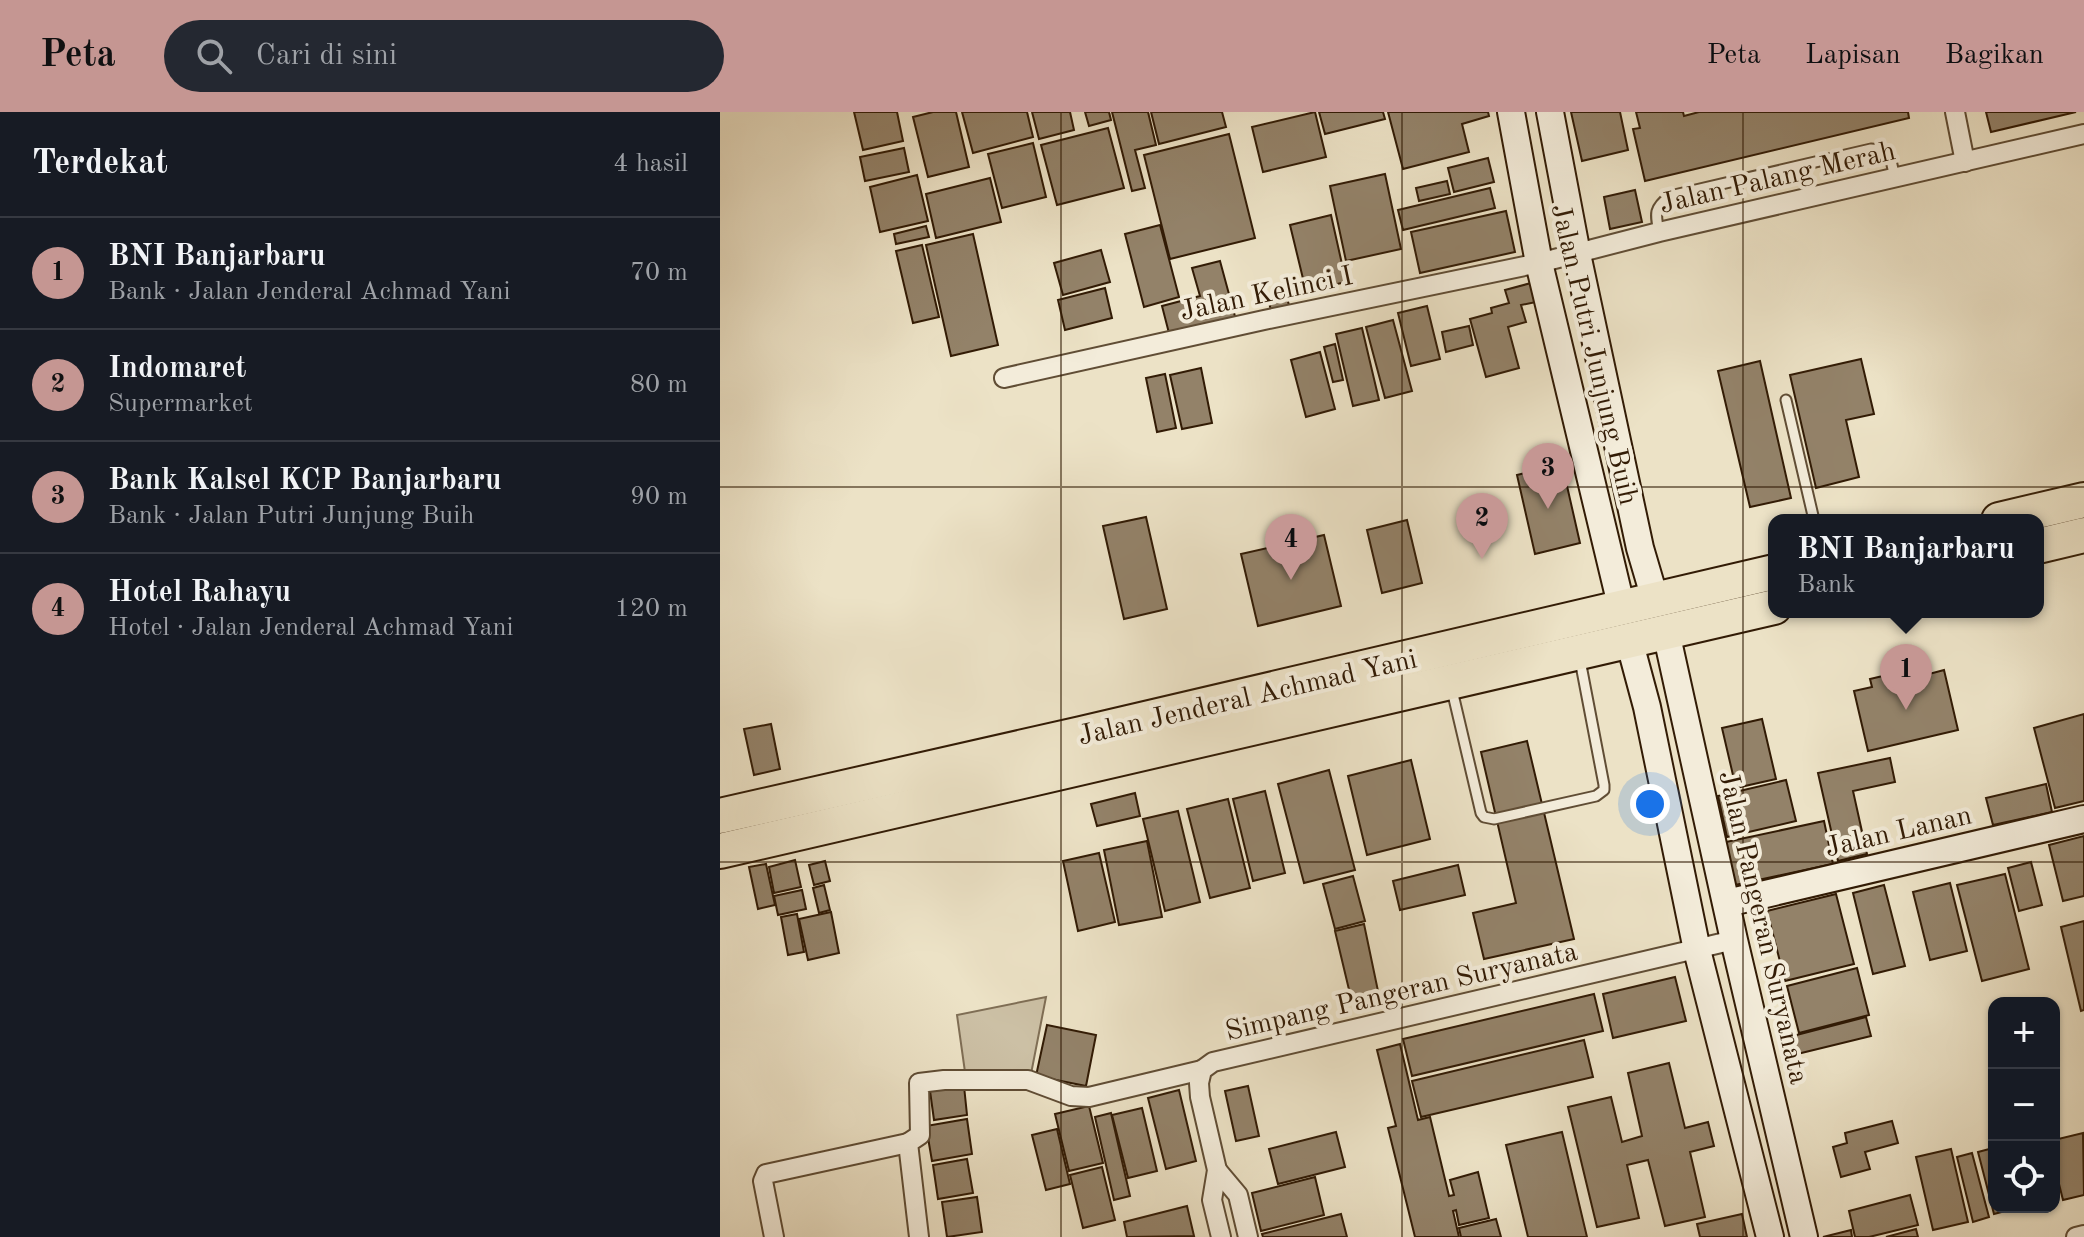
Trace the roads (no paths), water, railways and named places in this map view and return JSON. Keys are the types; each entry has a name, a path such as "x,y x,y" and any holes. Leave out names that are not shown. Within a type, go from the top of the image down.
{"highway":[{"path":"2024,514 2084,500"},
{"path":"2044,545 2084,535"},
{"name":"Jalan Jenderal Achmad Yani","path":"1085,750 1450,683 1578,652 1626,624 1655,599 1768,573"},
{"name":"Jalan Jenderal Achmad Yani","path":"720,851 841,806 1626,624 1666,632 1768,608"},
{"name":"Jalan Jenderal Achmad Yani","path":"720,816 841,806"}],"street":[{"name":"Jalan Putri Junjung Buih","path":"1511,112 1539,263 1626,624"},
{"name":"Jalan Putri Junjung Buih","path":"1550,112 1640,548 1655,599"},
{"path":"1955,112 1965,162"},
{"name":"Jalan Palang Merah","path":"1539,263 1659,232 2084,134"},
{"name":"Jalan Kelinci I","path":"1004,378 1539,263"},
{"path":"1626,624 1647,707 1697,950 1770,1237"},
{"name":"Jalan Pangeran Suryanata","path":"1666,632 1804,1237"},
{"name":"Jalan Lanan","path":"1727,903 2084,819"},
{"name":"Simpang Pangeran Suryanata","path":"1221,1237 1212,1200 1217,1170 1199,1083 1202,1070 1213,1062 1734,940"},
{"path":"774,1237 763,1181 766,1174 908,1143 920,1135 919,1083 1028,1080 1071,1096 1089,1097 1202,1070"},
{"path":"908,1143 919,1237"},
{"path":"1217,1170 1238,1195 1248,1237"},
{"path":"2076,1237 2084,1235"}],"lane":[{"path":"1659,232 1655,215 1659,204 1670,196 1871,149 1881,150 1890,156 1895,178"},
{"path":"1786,400 1813,514"},
{"path":"1450,683 1484,817 1494,819 1596,796 1604,790 1604,785 1578,652"}],"place":[{"name":"Bank Kalsel KCP Banjarbaru","path":"1548,509"},
{"name":"Indomaret","path":"1482,559"},
{"name":"Hotel Rahayu","path":"1291,580"},
{"name":"BNI Banjarbaru","path":"1906,710"}]}
